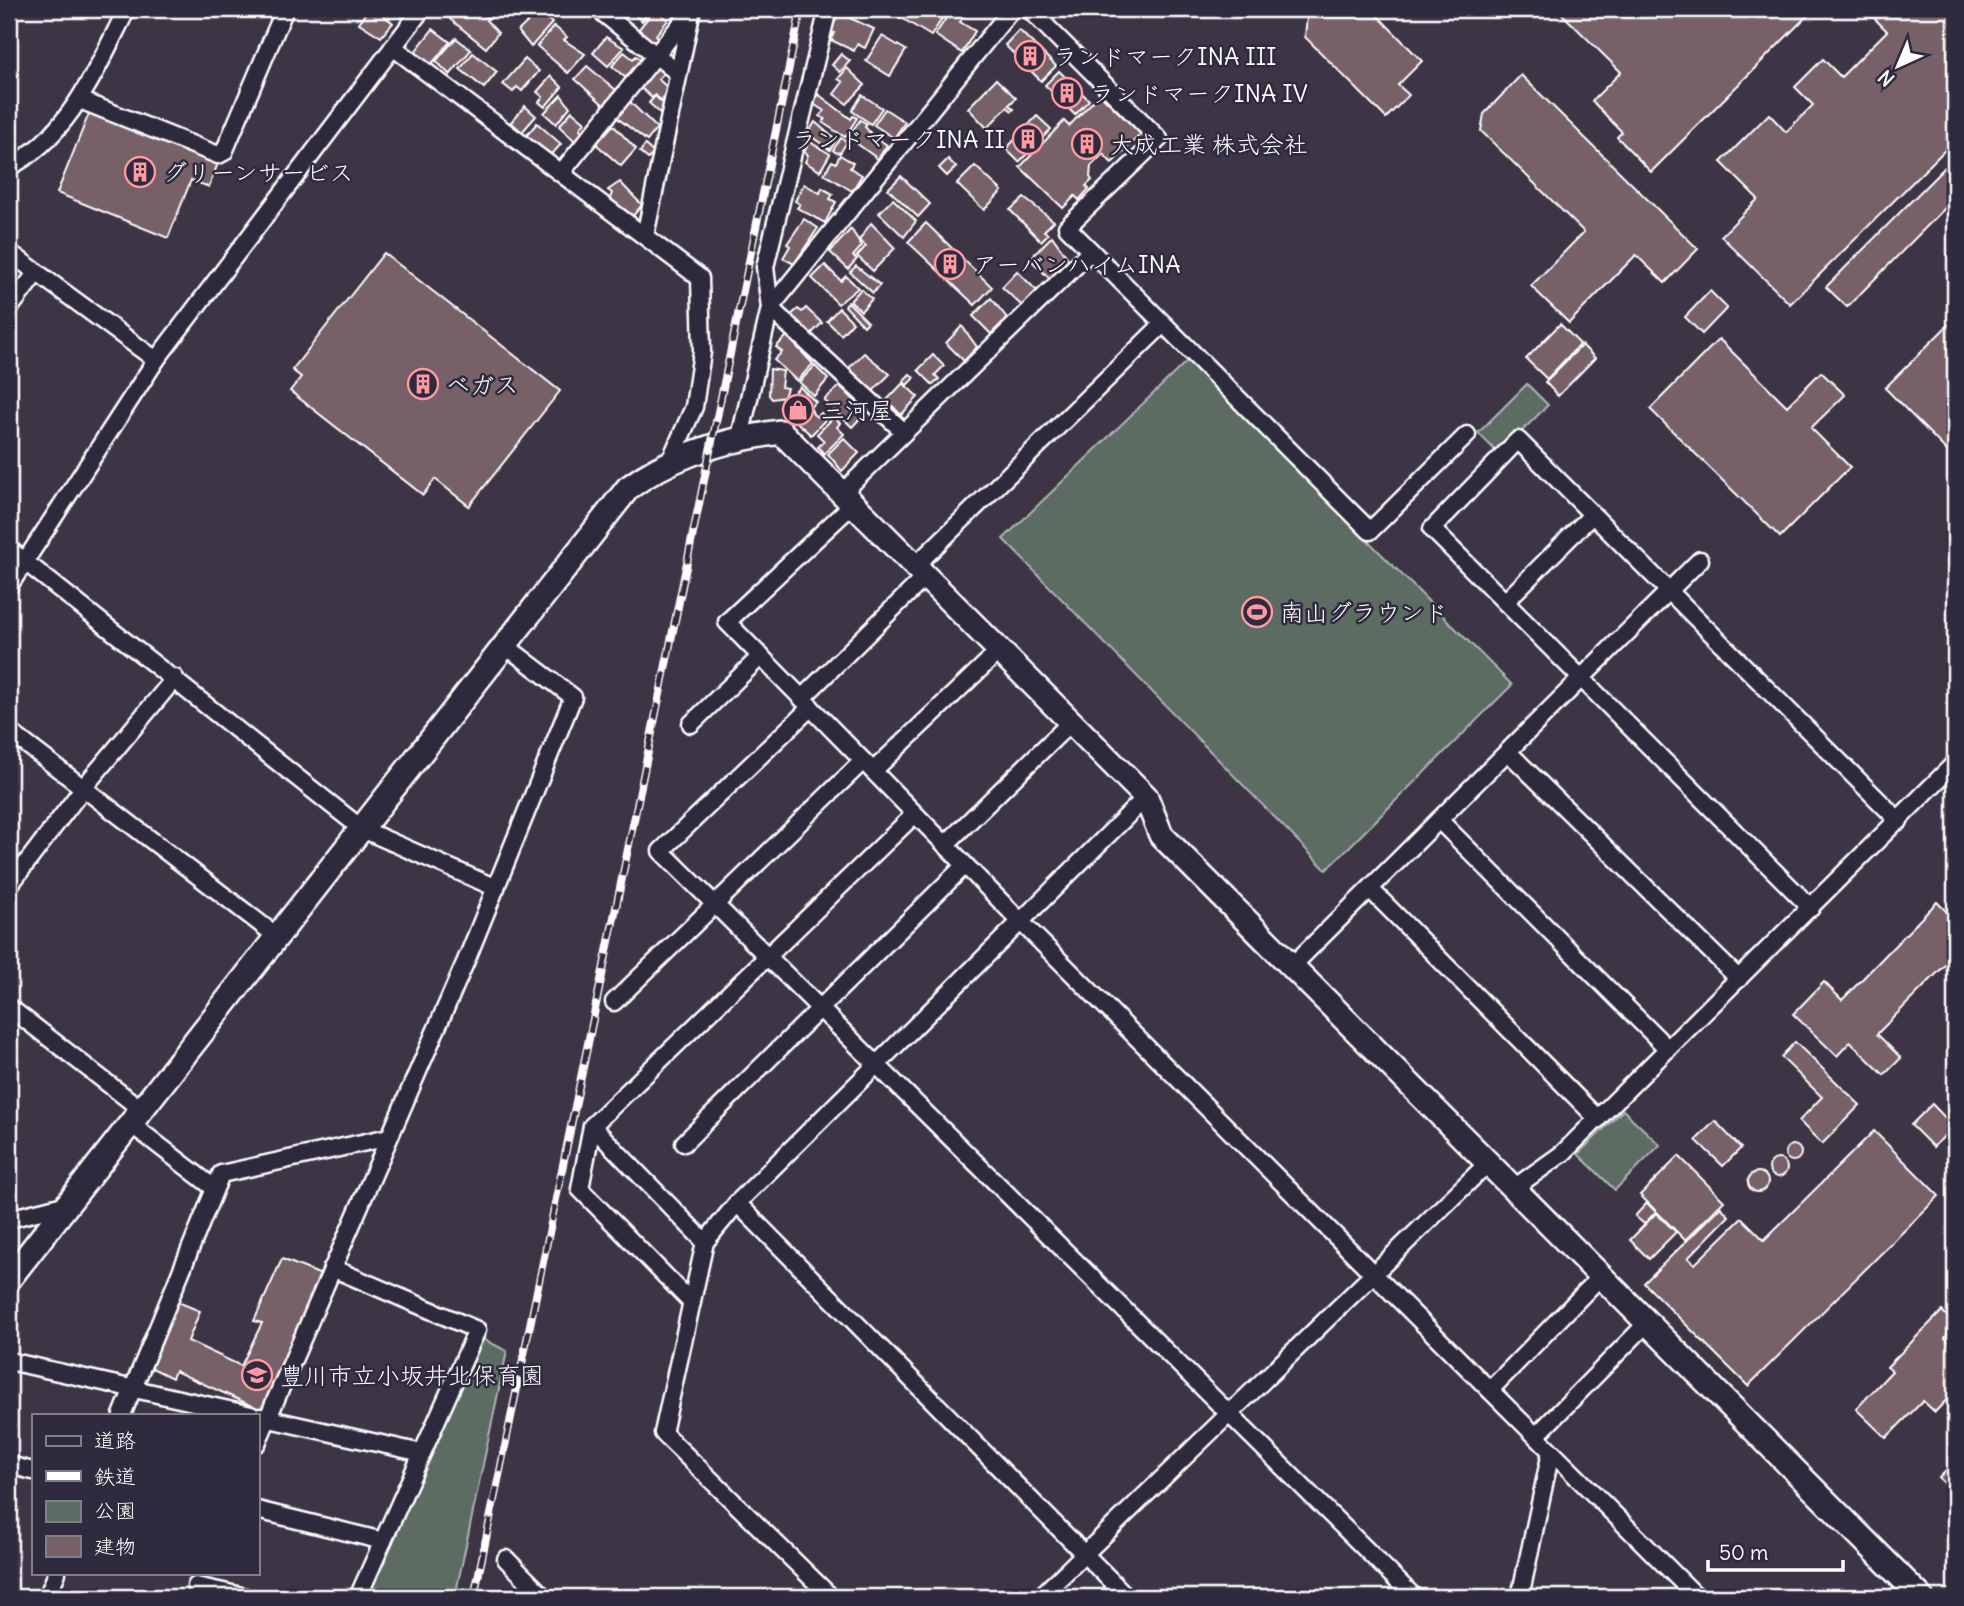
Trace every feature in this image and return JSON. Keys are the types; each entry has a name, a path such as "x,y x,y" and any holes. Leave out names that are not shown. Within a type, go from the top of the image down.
{"street":[{"path":"9,167 44,143 80,100 127,9"},
{"path":"80,100 218,155 224,152 285,9"},
{"path":"9,586 156,360 422,9"},
{"path":"740,437 770,308 765,267 828,9"},
{"path":"770,308 1012,9"},
{"path":"1029,9 1159,139 1067,228 1370,531 1467,435"},
{"path":"561,173 692,10"},
{"path":"645,236 692,10"},
{"path":"608,12 678,74"},
{"path":"393,47 700,278 702,352 694,407 669,463"},
{"path":"1091,251 903,431 848,499 727,622 1021,922 1697,1597"},
{"path":"9,252 156,360"},
{"path":"9,309 37,272"},
{"path":"770,308 903,431"},
{"path":"1163,324 920,571 806,702 661,851 875,1066 1414,1597"},
{"path":"9,1279 279,938 628,488 649,472 740,437 781,432 1146,797 1161,835 1921,1597"},
{"path":"1811,908 1432,528 1518,440 1899,821"},
{"path":"1505,602 1592,515"},
{"path":"9,549 362,829 496,888"},
{"path":"1292,966 1700,561"},
{"path":"422,1453 262,1418 332,1268 496,888 573,697 506,646"},
{"path":"614,1002 715,905 1000,650"},
{"path":"691,724 761,656"},
{"path":"9,886 84,787 175,678"},
{"path":"945,845 1071,722"},
{"path":"9,731 279,938"},
{"path":"1508,751 1739,979"},
{"path":"1514,1188 1563,1153 1955,763"},
{"path":"831,1597 663,1433 705,1242 737,1203 1146,797"},
{"path":"692,1303 580,1189 592,1126 915,814"},
{"path":"1439,820 1668,1049"},
{"path":"684,1143 965,865"},
{"path":"1370,889 1598,1119"},
{"path":"9,1007 137,1117 214,1188"},
{"path":"592,1126 705,1242"},
{"path":"122,1414 221,1174 388,1138"},
{"path":"1040,1597 1489,1163"},
{"path":"9,1219 68,1203"},
{"path":"737,1203 1127,1597"},
{"path":"332,1268 477,1330 358,1597"},
{"path":"1490,1390 1601,1276"},
{"path":"1536,1436 1647,1322"},
{"path":"9,1361 246,1414"},
{"path":"1520,1597 1551,1451"},
{"path":"9,1465 32,1471"},
{"path":"259,1510 383,1541"},
{"path":"506,1559 544,1597"},
{"path":"47,1597 57,1574"},
{"path":"196,1585 246,1597"}],"green space":[{"name":"南山グラウンド","path":"1188,360 1512,685 1326,870 1003,539"},
{"path":"1527,384 1548,405 1499,454 1478,433"},
{"path":"1623,1110 1660,1145 1615,1190 1578,1154"},
{"path":"483,1339 507,1351 455,1597 362,1597 476,1343"}],"building":[{"path":"368,9 375,9 393,23 381,37 359,23"},
{"path":"391,9 406,9 401,16"},
{"path":"459,9 477,9 488,18 486,20 498,33 486,48 450,19"},
{"path":"628,9 652,9 642,21"},
{"path":"655,9 668,20 656,35 659,38 655,43 638,30"},
{"path":"887,9 929,9 943,17 931,36"},
{"path":"952,9 959,11 964,17 960,22 975,31 962,53 935,35"},
{"path":"1315,9 1371,9 1422,61 1398,85 1409,95 1386,118 1305,37 1307,16"},
{"path":"1557,9 1814,9 1651,172 1617,137 1622,132 1592,101 1621,72"},
{"path":"1875,9 1955,9 1955,140 1790,304 1721,236 1758,199 1721,162 1769,114 1786,132 1813,105 1795,87 1823,59 1841,77 1887,31 1870,14"},
{"path":"539,11 552,23 531,47 518,31"},
{"path":"839,13 874,29 865,48 857,44 854,51 831,40 834,33 830,32"},
{"path":"554,26 567,37 564,40 585,54 568,73 537,46"},
{"path":"433,29 450,42 430,66 414,53"},
{"name":"ランドマークINA III","path":"1019,30 1056,66 1041,81 1005,45"},
{"path":"882,36 906,50 890,76 866,61"},
{"path":"606,37 624,48 608,66 593,53"},
{"path":"456,38 471,50 450,75 436,61"},
{"path":"624,52 633,59 636,56 643,61 627,79 612,66"},
{"path":"473,53 497,72 484,88 460,69"},
{"path":"841,54 850,61 840,72 832,65"},
{"path":"525,59 539,71 522,91 517,87 513,92 503,84"},
{"path":"656,65 664,73 658,79 667,87 662,101 655,95 652,98 641,88"},
{"path":"587,66 616,90 613,93 616,96 606,107 575,79"},
{"path":"847,68 865,85 847,104 834,94 843,82 838,79"},
{"name":"ランドマークINA IV","path":"1059,71 1089,100 1075,115 1045,85"},
{"path":"1521,75 1698,249 1665,283 1636,255 1569,323 1531,286 1584,232 1481,131 1484,114"},
{"path":"551,76 562,87 545,107 539,102 543,97 537,92"},
{"path":"996,79 1016,98 1009,105 1014,109 1012,111 1007,107 987,128 968,108"},
{"path":"818,94 851,119 853,116 857,118 845,137 823,123 825,119 820,116 824,111 812,103"},
{"name":"大成工業 株式会社","path":"1100,94 1141,134 1112,163 1103,154 1091,166 1092,180 1086,186 1089,189 1079,200 1075,196 1063,208 1020,167 1064,121 1069,126"},
{"path":"561,95 570,107 556,124 544,113"},
{"path":"862,95 882,108 871,124 852,111"},
{"path":"655,96 666,106 660,113 649,103"},
{"path":"628,100 657,128 647,141 615,116"},
{"path":"525,106 536,116 522,132 511,122"},
{"path":"885,109 905,122 894,138 874,125"},
{"name":"グリーンサービス","path":"90,111 218,163 209,187 191,180 168,238 57,193"},
{"path":"572,111 585,122 580,129 584,132 576,142 559,126"},
{"name":"ランドマークINA II","path":"1037,116 1051,129 1019,162 1006,149"},
{"path":"860,120 867,124 865,127 872,135 887,145 878,159 848,137"},
{"path":"815,122 836,140 830,150 808,134"},
{"path":"537,123 561,144 548,155 526,136"},
{"path":"613,125 636,149 621,166 596,144"},
{"path":"841,138 847,142 840,153 835,152 833,150"},
{"path":"810,142 830,154 820,171 805,162 808,155 804,152"},
{"path":"645,145 654,153 648,159 640,152"},
{"path":"840,155 853,163 850,168 862,175 852,191 824,174 832,161 836,163"},
{"path":"1955,157 1955,198 1847,307 1826,287"},
{"path":"948,159 956,167 947,176 939,168"},
{"path":"975,166 1002,191 984,210 957,184"},
{"path":"901,176 930,204 918,217 888,189"},
{"path":"620,182 642,205 633,216 610,199 612,193 608,190"},
{"path":"804,184 820,193 822,188 833,194 830,199 836,202 825,223 797,208 800,204 795,201"},
{"path":"1024,198 1054,221 1044,231 1048,234 1041,241 1010,210"},
{"path":"893,199 916,221 904,237 879,213"},
{"path":"804,219 818,228 794,264 783,258 790,246 787,244"},
{"path":"871,223 895,248 873,271 857,256 866,246 859,240"},
{"name":"アーバンハイムINA","path":"926,223 992,287 975,305 908,242"},
{"path":"851,229 862,246 853,256 857,259 848,269 830,252"},
{"path":"1052,236 1069,260 1050,279 1030,259"},
{"name":"ベガス","path":"384,253 560,391 469,506 435,479 423,495 290,391 301,377 292,370"},
{"path":"825,265 841,281 846,276 858,288 838,304 812,278"},
{"path":"856,266 880,285 873,293 850,272"},
{"path":"1017,271 1037,291 1022,306 1002,287"},
{"path":"861,289 872,299 861,311 850,301"},
{"path":"1710,291 1727,308 1702,334 1685,317"},
{"path":"991,298 1007,318 991,334 973,316"},
{"path":"848,302 868,322 864,326 845,306"},
{"path":"806,308 822,323 810,335 790,316 798,309 802,312"},
{"path":"839,308 853,322 841,335 827,321"},
{"path":"1955,318 1955,450 1951,455 1885,388"},
{"path":"1560,324 1580,344 1547,379 1526,359"},
{"path":"962,326 977,347 964,361 946,343"},
{"path":"787,336 813,364 797,381 774,360 782,352 776,347"},
{"path":"1719,339 1787,406 1821,372 1845,395 1811,428 1850,467 1780,537 1650,409"},
{"path":"1582,345 1595,358 1558,396 1545,382"},
{"path":"864,353 890,374 872,392 847,370"},
{"path":"933,355 944,366 935,375 939,379 933,385 918,370"},
{"path":"815,366 828,379 814,396 799,382"},
{"path":"770,369 783,371 781,387 787,388 784,397 772,399 769,395"},
{"path":"910,374 914,378 907,385 903,381"},
{"path":"903,383 918,397 901,415 887,400"},
{"path":"840,386 866,412 852,427 824,400"},
{"name":"三河屋","path":"800,387 816,402 810,407 813,414 817,417 821,413 826,419 811,435 780,407"},
{"path":"834,417 840,423 837,427 844,434 824,454 818,447 824,441 817,434"},
{"path":"844,438 859,453 842,471 828,454"},
{"path":"1937,902 1949,914 1955,908 1955,955 1877,1034 1901,1058 1884,1075 1850,1042 1837,1056 1793,1014 1824,982 1842,1000"},
{"path":"1795,1042 1860,1105 1822,1144 1799,1121 1822,1097 1781,1057"},
{"path":"1932,1104 1954,1127 1933,1147 1911,1125"},
{"path":"1715,1121 1741,1148 1723,1166 1696,1140"},
{"path":"1874,1131 1939,1196 1748,1386 1644,1283 1721,1207 1729,1216 1688,1258 1695,1264 1742,1218 1764,1240"},
{"path":"1793,1145 1799,1147 1799,1159 1793,1161 1787,1159 1785,1153 1787,1147"},
{"path":"1679,1156 1724,1201 1685,1240 1640,1195"},
{"path":"1778,1159 1784,1162 1787,1168 1784,1174 1778,1177 1772,1174 1769,1168 1772,1162"},
{"path":"1758,1172 1765,1175 1768,1182 1765,1189 1758,1192 1751,1189 1748,1182 1751,1175"},
{"path":"1647,1203 1656,1212 1644,1224 1635,1216"},
{"path":"1656,1213 1676,1232 1649,1259 1630,1240"},
{"path":"282,1259 324,1276 266,1412 175,1371 172,1378 150,1367 178,1302 200,1311 188,1341 241,1366 262,1323 254,1321"},
{"path":"1942,1311 1955,1324 1945,1338 1955,1348 1955,1391 1935,1412 1923,1401 1886,1438 1856,1409 1892,1371 1887,1367"},
{"path":"1955,1462 1955,1493 1939,1478"}],"railway":[{"path":"474,1597 801,9"}],"place":[{"name":"ランドマークINA III","path":"1030,56"},
{"name":"ランドマークINA IV","path":"1067,93"},
{"name":"ランドマークINA II","path":"1028,139"},
{"name":"大成工業 株式会社","path":"1087,144"},
{"name":"グリーンサービス","path":"140,172"},
{"name":"アーバンハイムINA","path":"950,264"},
{"name":"ベガス","path":"423,384"},
{"name":"三河屋","path":"798,410"},
{"name":"南山グラウンド","path":"1257,612"},
{"name":"豊川市立小坂井北保育園","path":"257,1375"}]}
